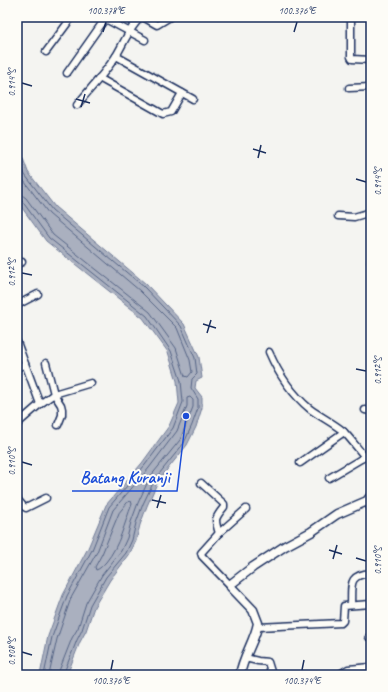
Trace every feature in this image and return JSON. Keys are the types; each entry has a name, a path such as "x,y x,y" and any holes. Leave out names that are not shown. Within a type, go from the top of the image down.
{"street":[{"path":"46,52 72,17"},
{"path":"77,105 116,56 139,19 143,17 158,25 170,17"},
{"path":"351,17 350,57 355,60 371,60"},
{"path":"67,73 104,18 145,40"},
{"path":"116,56 193,99"},
{"path":"99,78 163,114 171,112 182,92"},
{"path":"349,88 371,87"},
{"path":"338,216 354,217 371,212"},
{"path":"17,305 38,294"},
{"path":"17,342 40,404"},
{"path":"269,352 274,364 284,380 308,408 344,432 368,457 329,478"},
{"path":"46,363 54,394 62,409 62,415 58,425"},
{"path":"17,368 25,364"},
{"path":"17,424 54,394 91,383"},
{"path":"300,463 344,432"},
{"path":"201,483 224,504 215,519 219,533"},
{"path":"17,499 26,508 46,498"},
{"path":"231,587 253,568 285,546 311,532 337,514 369,498 371,509"},
{"path":"240,675 245,658 258,627 258,619 253,610 201,554 219,533 246,509"},
{"path":"352,605 353,580 358,575 371,573"},
{"path":"258,627 341,623 343,621 343,607 371,604"},
{"path":"245,658 268,662 272,675"},
{"path":"338,675 347,673 351,668 371,668"}],"water":[{"path":"17,142 28,172 55,207 146,284 184,324 199,357 202,378 196,381 195,388 202,397 202,408 196,427 187,445 158,481 140,525 136,541 129,555 110,580 94,607 86,631 67,675 40,675 48,636 63,595 88,548 106,505 142,463 169,426 179,403 177,381 168,352 143,318 46,241 17,201"}],"place":[{"name":"Batang Kuranji","path":"186,416"}]}
